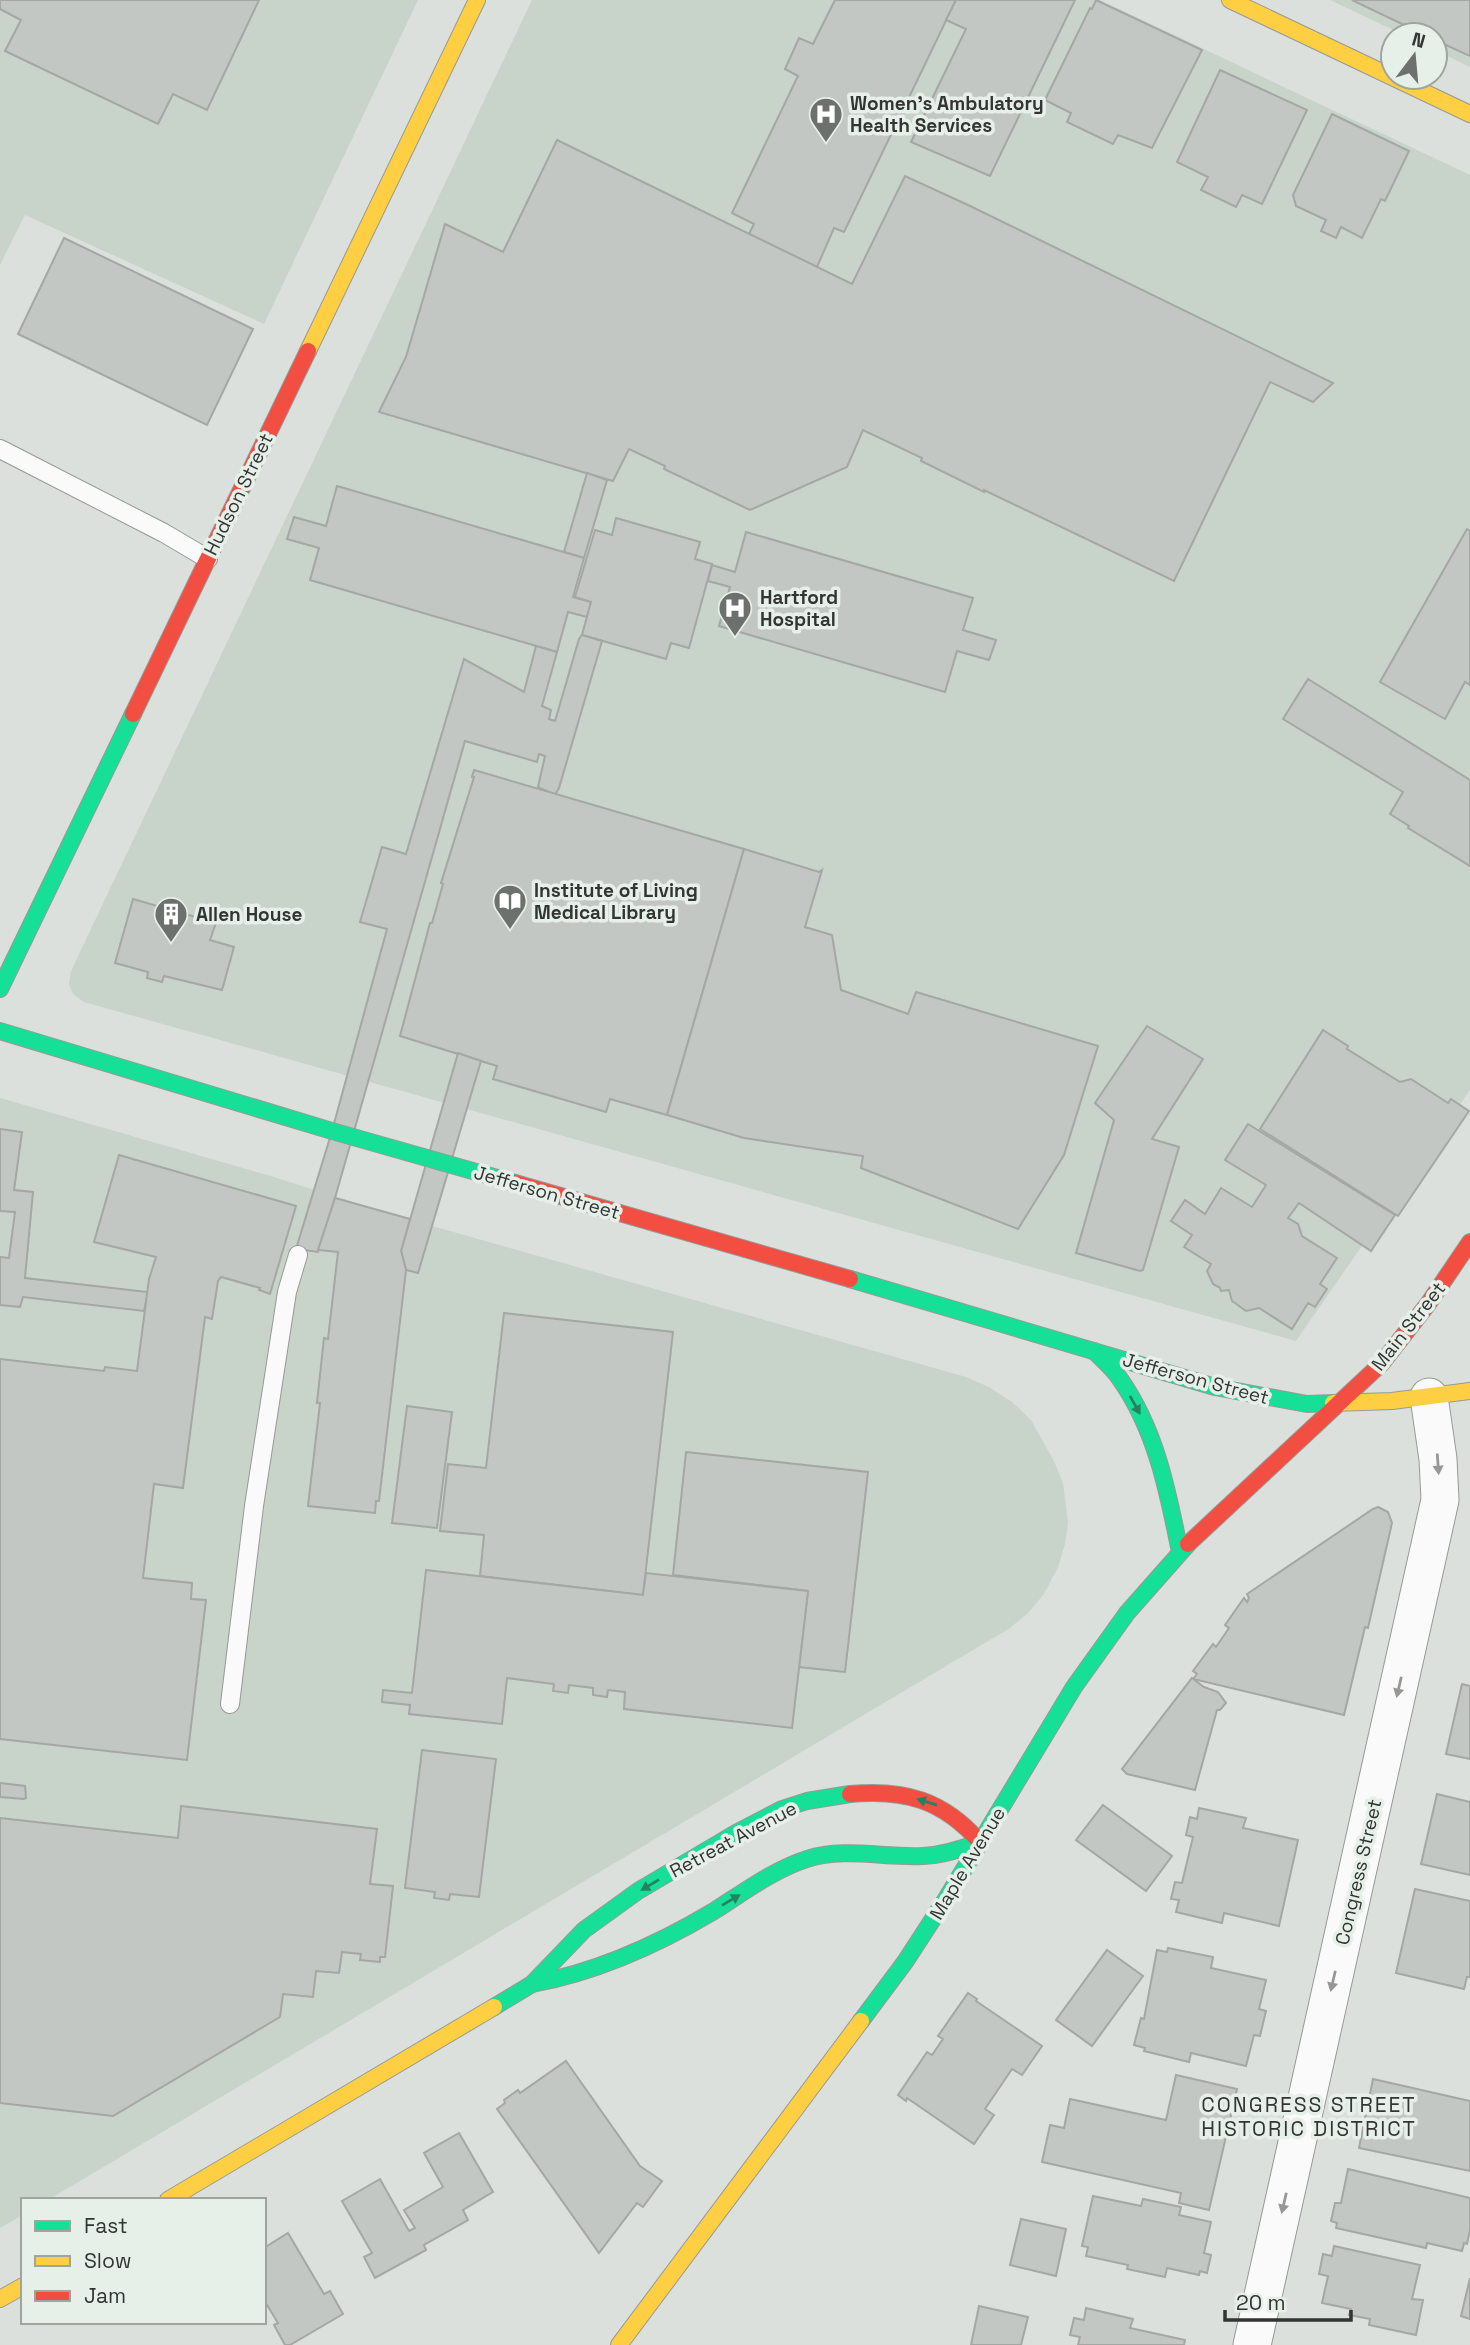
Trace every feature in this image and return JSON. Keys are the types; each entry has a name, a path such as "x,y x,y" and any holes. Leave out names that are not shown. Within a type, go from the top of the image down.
{"main road":[{"name":"Hudson Street","path":"0,989 477,0"},
{"path":"1248,4 1470,114"},
{"name":"Jefferson Street","path":"0,1031 1215,1387 1307,1404 1429,1397 1470,1391"},
{"name":"Main Street","path":"1340,1404 1375,1370 1403,1337 1470,1242"},
{"name":"Jefferson Street","path":"1094,1351 1119,1377 1154,1442 1166,1478 1180,1552"},
{"name":"Maple Avenue","path":"619,2345 905,1962 1087,1668 1127,1612 1180,1552 1340,1404"},
{"name":"Retreat Avenue","path":"171,2198 532,1984 575,1938 618,1904 738,1832 789,1806 806,1800 857,1791 907,1796 946,1808 962,1820 980,1842 956,1851 925,1856 844,1853 808,1859 785,1868 669,1936 618,1961 559,1980 532,1984"},
{"path":"0,2300 21,2287"}],"street":[{"name":"Congress Street","path":"1252,2345 1440,1500 1438,1460 1429,1397"}],"lane":[{"path":"0,449 164,533 208,559"},
{"path":"230,1704 254,1506 288,1292 298,1255"}],"shaded area":[{"path":"0,0 418,0 264,324 25,215 0,265"},
{"name":"Hartford Hospital","path":"532,0 1100,0 1470,175 1470,1090 1296,1341 84,1002 73,994 69,984 71,971"},
{"path":"1330,0 1470,0 1470,67 1449,57 1449,21 1379,21 1379,23"},
{"path":"0,1098 267,1175 411,1220 966,1377 989,1387 1012,1402 1031,1420 1063,1483 1068,1522 1058,1567 1044,1594 1028,1613 1010,1628 51,2198 21,2198 21,2216 0,2228"}],"building":[{"path":"0,0 259,0 207,110 173,94 158,124 5,51 21,20 0,9"},
{"name":"Women’s Ambulatory Health Services","path":"835,0 956,0 844,232 834,228 817,267 749,234 754,224 732,213 798,76 785,69 799,38 813,44"},
{"path":"956,0 1075,0 990,176 911,142 966,29 946,20"},
{"path":"1096,0 1202,50 1152,148 1118,135 1113,144 1067,122 1071,113 1045,100"},
{"path":"1352,0 1470,0 1470,56 1449,46 1449,21 1396,21"},
{"path":"1220,70 1307,110 1262,204 1242,195 1236,207 1201,190 1208,177 1177,162"},
{"path":"1332,114 1409,151 1385,201 1381,199 1362,238 1341,227 1336,238 1321,231 1326,220 1296,206 1293,195"},
{"path":"557,140 852,284 905,176 1333,383 1313,402 1270,382 1174,581 984,492 863,430 847,467 750,510 664,469 665,466 629,449 613,481 379,412 406,357 445,224 503,252"},
{"path":"64,238 253,329 207,425 18,334"},
{"path":"587,473 607,480 584,558 564,552"},
{"path":"337,486 584,558 573,597 591,602 587,617 568,612 557,652 310,580 319,548 287,539 294,517 326,526"},
{"path":"616,518 700,542 695,559 712,564 689,648 671,643 666,659 582,635 591,602 575,597 595,530 612,535"},
{"path":"1467,529 1470,531 1470,685 1465,682 1445,719 1380,682"},
{"path":"746,532 973,598 963,630 996,640 989,660 957,651 945,692 719,626 730,587 708,581 712,565 735,572"},
{"path":"582,635 602,641 555,795 538,787 545,756 539,754 537,762 465,741 318,1252 296,1249 332,1131 387,929 360,922 382,847 406,854 464,659 524,692 536,646 557,652 542,706 551,710 549,719 555,721"},
{"path":"1308,679 1470,780 1470,866 1390,814 1403,792 1283,719"},
{"path":"474,770 744,849 667,1115 610,1099 606,1112 493,1079 497,1066 400,1036"},
{"path":"744,849 819,872 822,870 805,927 832,935 841,990 908,1014 916,992 1098,1046 1064,1155 1018,1229 861,1168 863,1156 744,1138 667,1115"},
{"name":"Allen House","path":"133,899 216,923 210,940 234,947 222,990 164,976 162,982 147,978 148,972 115,963"},
{"path":"1147,1026 1203,1059 1152,1139 1179,1147 1143,1270 1140,1271 1076,1253 1114,1120 1095,1103"},
{"path":"1323,1030 1348,1046 1347,1049 1400,1082 1411,1079 1448,1103 1451,1099 1469,1111 1398,1216 1260,1129"},
{"path":"458,1053 481,1061 418,1273 406,1270 401,1251"},
{"path":"1248,1124 1395,1215 1371,1251 1299,1203 1288,1218 1298,1224 1302,1236 1337,1258 1320,1284 1327,1289 1315,1307 1308,1303 1292,1329 1259,1308 1246,1311 1232,1301 1229,1290 1221,1291 1213,1284 1207,1271 1211,1264 1184,1247 1192,1235 1171,1221 1185,1200 1205,1214 1221,1188 1252,1207 1266,1185 1225,1160"},
{"path":"0,1129 22,1132 14,1190 33,1192 25,1278 148,1292 144,1311 23,1297 20,1307 0,1305 0,1257 9,1258 15,1212 0,1211"},
{"path":"119,1155 296,1206 270,1294 259,1290 260,1288 221,1277 218,1281 212,1319 205,1317 183,1488 154,1484 143,1578 192,1583 191,1599 206,1600 187,1760 0,1739 0,1359 104,1371 105,1367 137,1371 149,1279 156,1257 94,1242"},
{"path":"335,1198 410,1219 401,1251 406,1270 379,1501 376,1501 375,1513 308,1506 320,1403 317,1403 324,1338 328,1339 338,1252 318,1250"},
{"path":"504,1313 673,1332 643,1595 480,1576 484,1535 440,1531 448,1464 486,1468"},
{"path":"407,1406 452,1412 437,1528 392,1523"},
{"path":"686,1452 868,1472 845,1672 799,1667 808,1591 673,1575"},
{"path":"1378,1507 1388,1512 1392,1523 1368,1628 1365,1627 1344,1715 1193,1679 1197,1674 1193,1671 1213,1644 1216,1647 1229,1628 1225,1625 1244,1598 1247,1602 1247,1594"},
{"path":"426,1570 643,1595 646,1573 808,1591 792,1728 624,1709 625,1692 608,1690 607,1697 593,1695 593,1688 569,1685 568,1693 553,1691 554,1684 507,1678 502,1724 409,1714 410,1705 382,1702 383,1690 412,1693"},
{"path":"1192,1678 1204,1687 1218,1692 1226,1703 1217,1710 1195,1790 1127,1774 1122,1769"},
{"path":"1462,1684 1470,1686 1470,1759 1446,1754"},
{"path":"422,1750 496,1759 479,1897 450,1894 449,1900 434,1898 435,1892 405,1888"},
{"path":"0,1783 25,1786 26,1798 0,1797"},
{"path":"1437,1794 1470,1802 1470,1875 1421,1864"},
{"path":"1103,1805 1172,1856 1146,1891 1076,1840"},
{"path":"181,1806 377,1829 370,1884 393,1886 385,1957 380,1957 380,1962 360,1960 361,1954 342,1952 339,1973 316,1971 313,1997 283,1994 280,2017 113,2116 0,2103 0,1818 178,1838"},
{"path":"1199,1808 1246,1818 1243,1828 1298,1840 1279,1926 1224,1913 1222,1923 1176,1912 1179,1900 1171,1899 1175,1882 1182,1883 1193,1837 1186,1835 1190,1817 1197,1819"},
{"path":"1415,1889 1470,1901 1470,1977 1467,1977 1464,1989 1396,1973"},
{"path":"1168,1948 1213,1957 1211,1968 1266,1980 1259,2009 1266,2011 1260,2036 1254,2035 1246,2066 1191,2053 1189,2062 1144,2051 1145,2048 1134,2045 1141,2018 1144,2019 1157,1950 1167,1952"},
{"path":"1107,1950 1143,1976 1092,2046 1056,2020"},
{"path":"968,1993 1042,2046 1022,2075 1012,2069 985,2109 994,2115 974,2144 907,2098 906,2101 898,2095 927,2052 932,2055 943,2039 938,2036"},
{"path":"566,2061 640,2166 662,2181 643,2207 637,2203 599,2253 497,2109 518,2090 520,2093"},
{"path":"1176,2075 1237,2089 1209,2210 1179,2203 1181,2193 1042,2162 1050,2125 1064,2128 1070,2099 1166,2120"},
{"path":"1373,2079 1470,2101 1470,2171 1359,2148"},
{"path":"459,2133 493,2192 463,2210 468,2220 424,2245 426,2250 375,2278 364,2257 372,2253 342,2201 380,2179 409,2231 415,2228 404,2210 443,2187 424,2153"},
{"path":"1348,2169 1470,2198 1467,2244 1464,2243 1462,2251 1427,2243 1426,2248 1336,2228 1337,2223 1331,2221 1335,2203 1341,2203"},
{"path":"1093,2196 1141,2206 1143,2199 1181,2207 1179,2215 1211,2222 1204,2253 1211,2255 1207,2273 1200,2271 1199,2275 1167,2268 1165,2277 1086,2256 1088,2247 1082,2246"},
{"path":"1021,2219 1066,2229 1056,2276 1010,2265"},
{"path":"288,2233 324,2294 330,2291 343,2314 290,2345 285,2345 274,2325 278,2323 266,2306 266,2247"},
{"path":"1334,2246 1420,2265 1412,2299 1423,2300 1416,2335 1369,2325 1370,2319 1349,2315 1351,2309 1322,2303 1328,2276 1319,2274 1323,2254 1332,2256"},
{"path":"1470,2278 1470,2319 1461,2316"},
{"path":"979,2306 1028,2317 1021,2345 971,2345"},
{"path":"1086,2308 1133,2319 1130,2328 1185,2340 1184,2345 1078,2345 1080,2337 1070,2335 1074,2318 1084,2320"}],"traffic: fast":[{"path":"0,989 133,714"},
{"path":"0,1031 515,1183"},
{"path":"850,1279 1215,1387 1307,1404 1333,1403"},
{"path":"1094,1351 1117,1375 1152,1440 1180,1552"},
{"path":"861,2021 905,1962 946,1899 1074,1687 1127,1613 1188,1544"},
{"path":"494,2007 532,1984 584,1930 638,1891 782,1809 807,1801 850,1794"},
{"path":"532,1984 604,1965 649,1946 714,1911 771,1875 807,1859 850,1853 930,1855 980,1842"}],"traffic: slow":[{"path":"308,351 477,0"},
{"path":"1230,0 1470,114"},
{"path":"1333,1403 1392,1401 1470,1391"},
{"path":"171,2198 494,2007"},
{"path":"619,2345 861,2021"},
{"path":"0,2299 21,2287"}],"traffic: jam":[{"path":"133,714 308,351"},
{"path":"515,1183 850,1279"},
{"path":"1188,1544 1382,1363 1428,1304 1470,1242"},
{"path":"850,1794 888,1793 922,1800 952,1816 980,1842"}],"place":[{"name":"Women’s Ambulatory Health Services","path":"826,144"},
{"name":"Hartford Hospital","path":"735,638"},
{"name":"Institute of Living Medical Library","path":"510,931"},
{"name":"Allen House","path":"171,944"}],"district":[{"name":"CONGRESS STREET HISTORIC DISTRICT","path":"1309,2117"}]}
